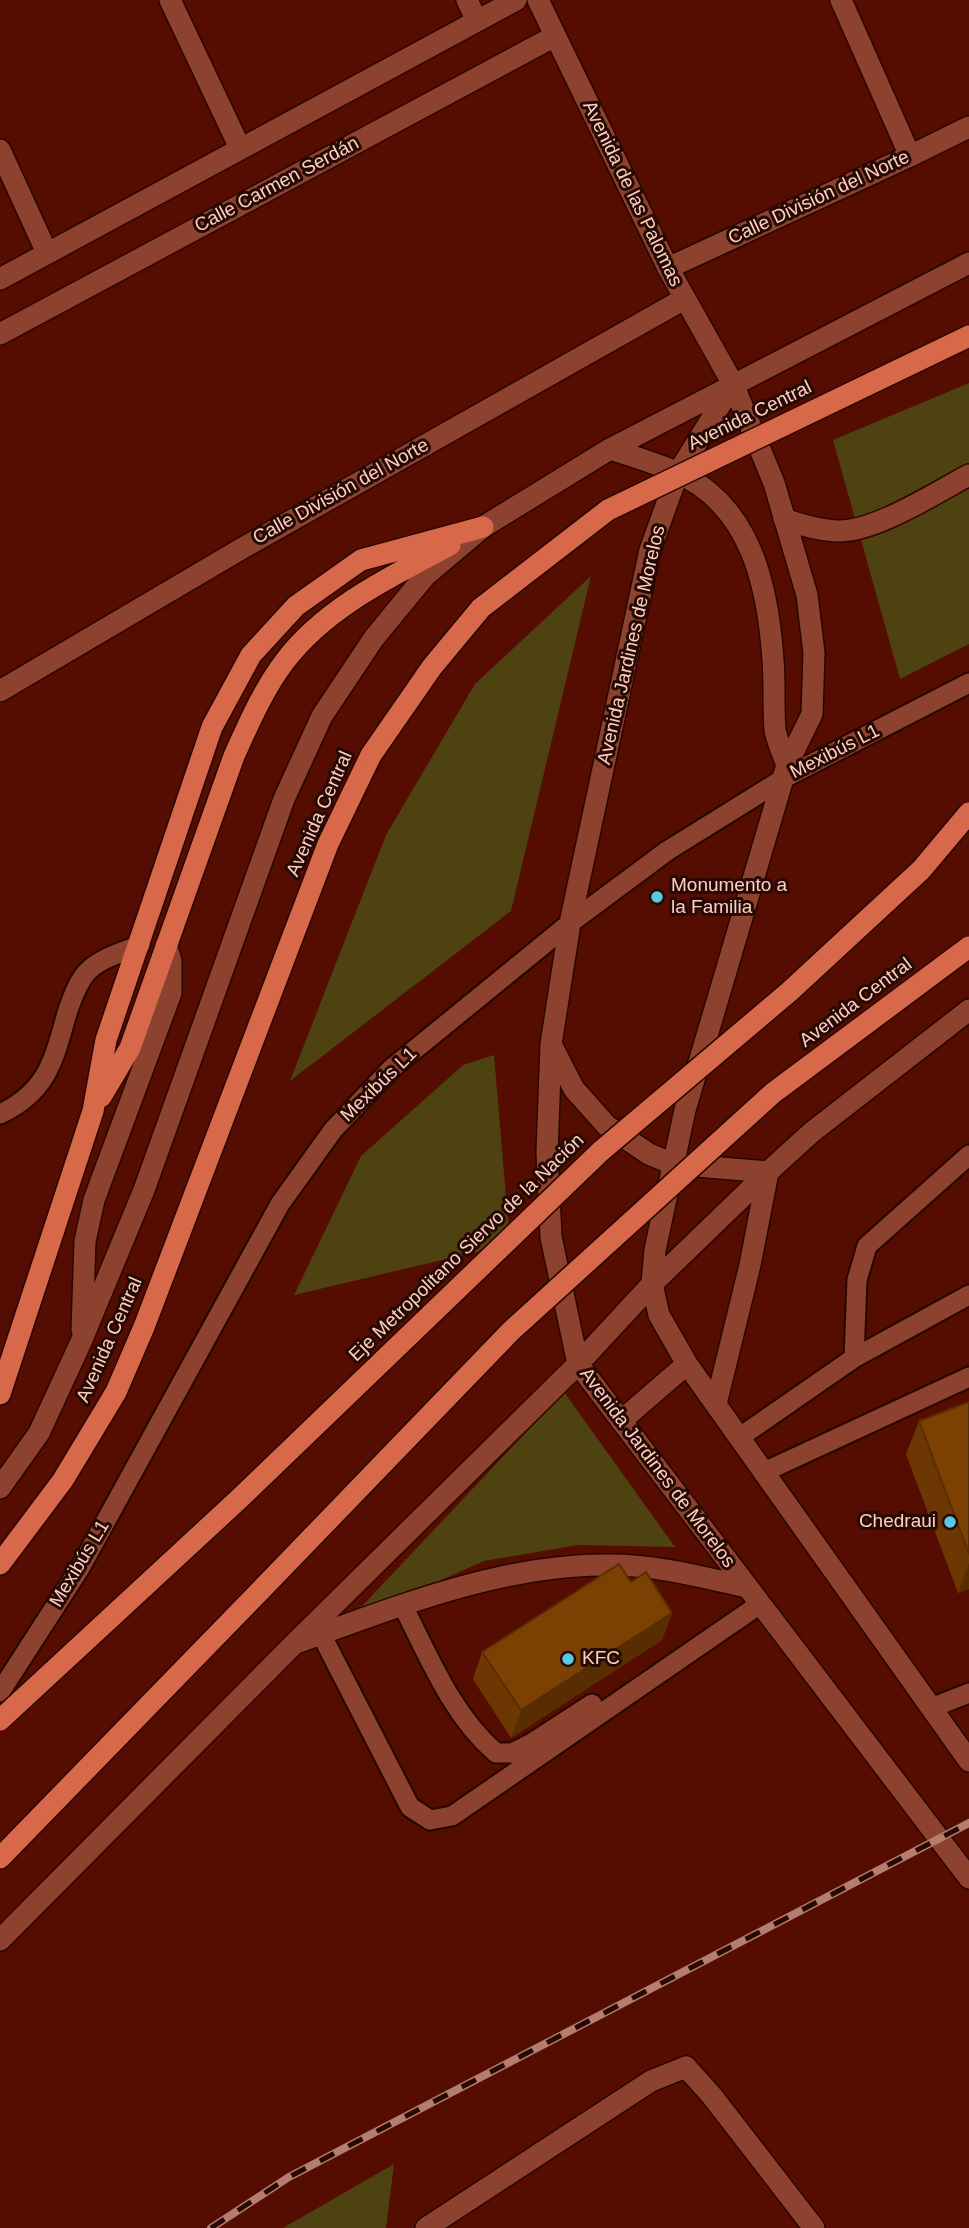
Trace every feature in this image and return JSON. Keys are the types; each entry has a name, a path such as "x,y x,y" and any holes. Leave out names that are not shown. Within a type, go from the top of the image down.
{"highway":[{"name":"Avenida Central","path":"0,1564 63,1480 116,1392 145,1327 328,844 371,755 432,667 481,608 608,510 969,336"},
{"path":"93,1111 130,1048 234,756 255,709 285,660 320,624 368,589 483,527"},
{"path":"0,1394 93,1111 106,1040 212,727 251,655 296,606 361,560 483,527"},
{"name":"Eje Metropolitano Siervo de la Nación","path":"0,1720 239,1499 601,1151 789,992 920,870 969,813"},
{"name":"Avenida Central","path":"0,1858 512,1331 773,1093 969,947"}],"main road":[{"path":"0,279 240,148 170,0"},
{"path":"467,0 477,21"},
{"path":"0,279 516,0"},
{"name":"Avenida de las Palomas","path":"538,0 668,268 733,384"},
{"path":"841,0 910,156"},
{"name":"Calle Carmen Serdán","path":"0,334 555,36"},
{"name":"Calle División del Norte","path":"668,268 969,127"},
{"path":"0,150 47,253"},
{"path":"0,279 216,161"},
{"path":"0,1488 39,1433 81,1342 144,1190 284,799 322,716 374,638 425,576 483,527 610,449 969,263"},
{"name":"Calle División del Norte","path":"0,691 241,548 684,299"},
{"path":"733,384 774,483 807,595 814,653 812,714 787,771 748,892 685,1111 655,1250 652,1284 659,1315 687,1364 969,1761"},
{"name":"Avenida Jardines de Morelos","path":"733,384 678,473 650,550 570,923 551,1044 547,1153 551,1237 578,1364 969,1878"},
{"path":"610,449 678,473 715,497 743,531 758,567 768,609 775,732 787,771"},
{"path":"784,519 809,528 839,532 875,524 969,475"},
{"path":"81,1342 85,1241 94,1200 171,993 171,961 166,945"},
{"path":"0,1940 294,1644 578,1364 652,1284 768,1172 812,1132 969,1010"},
{"path":"551,1044 574,1088 607,1126 649,1154 673,1164 768,1172"},
{"path":"716,1404 750,1265 768,1172"},
{"path":"621,1421 687,1364"},
{"path":"294,1644 445,1592 532,1569 610,1565 667,1569 754,1596"},
{"path":"426,2228 651,2081 686,2067 814,2228"}],"lane":[{"name":"Mexibús L1","path":"0,1692 80,1568 280,1204 333,1130 391,1069 570,923 667,851 787,771 969,683"},
{"path":"0,1114 16,1106 36,1090 52,1063 75,989 88,971 103,961 140,945"},
{"path":"854,1358 857,1280 867,1245 969,1155"},
{"path":"740,1437 854,1358 969,1295"},
{"path":"764,1472 969,1377"},
{"path":"321,1634 410,1807 430,1820 452,1815 699,1646 754,1596"},
{"path":"403,1606 452,1700 481,1740 496,1753 512,1753 532,1743 637,1674 699,1646"},
{"path":"931,1708 969,1693"}],"shaded area":[{"path":"969,383 969,644 900,679 833,440"},
{"path":"591,576 511,911 290,1081 386,835 475,684"},
{"path":"494,1055 510,1244 294,1295 361,1156 463,1065"},
{"path":"564,1392 675,1547 578,1545 484,1561 347,1622"},
{"path":"394,2164 386,2228 283,2228"}],"building":[{"path":"969,1402 969,1554 919,1421"},
{"name":"KFC","path":"619,1564 631,1582 646,1572 672,1613 521,1710 482,1652"}],"railway":[{"path":"211,2228 289,2177 969,1823"}],"place":[{"name":"Monumento a la Familia","path":"657,897"},
{"name":"Chedraui","path":"950,1522"},
{"name":"KFC","path":"568,1659"}]}
